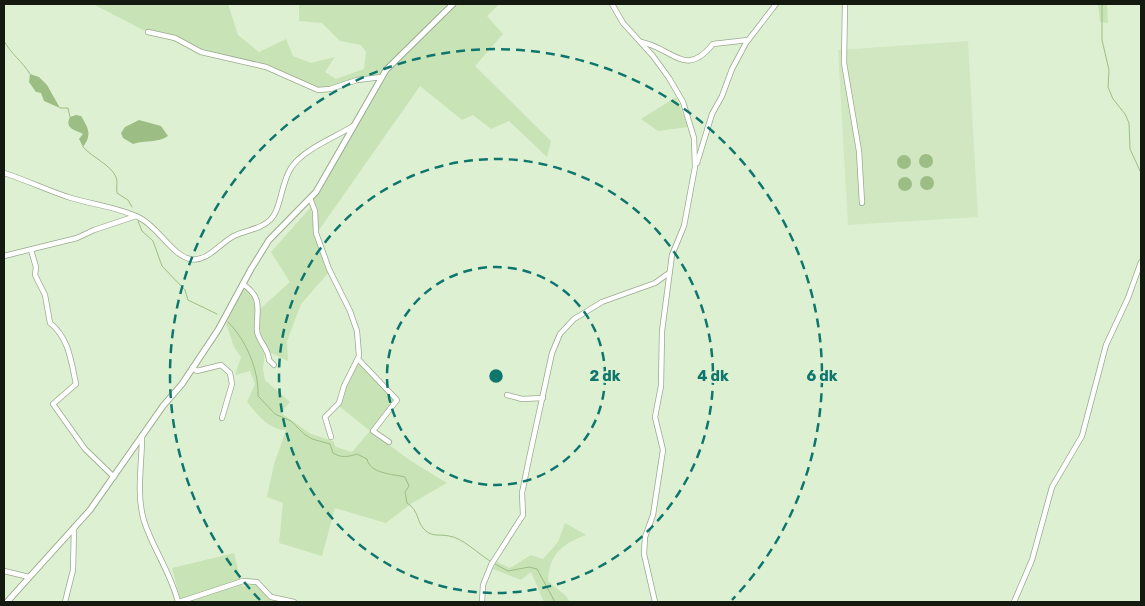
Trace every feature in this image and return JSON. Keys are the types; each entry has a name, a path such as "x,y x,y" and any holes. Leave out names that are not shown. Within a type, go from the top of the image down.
{"street":[{"path":"7,602 90,510 192,368 218,330 269,240 310,198 386,70 452,4"},
{"path":"612,4 624,23 653,56 683,102 694,138 696,167"},
{"path":"655,602 644,554 645,537 653,515 663,450 655,417 661,386 662,331 672,255 684,226 696,167 712,114 722,96 732,69 748,40 776,4"},
{"path":"845,4 844,63 859,152 862,203"},
{"path":"148,32 174,38 201,52 257,64 318,90 330,89 357,80 382,77"},
{"path":"641,42 655,45 686,62 702,58 713,44 748,40"},
{"path":"4,173 70,198 136,216 153,227 180,254 191,259 207,256 234,236 256,228 270,220 278,209 280,190 290,168 301,155 354,126"},
{"path":"310,198 315,211 316,234 329,269 350,311 357,331 358,359 344,386 339,403 325,417 332,437"},
{"path":"4,256 77,238 94,230 136,216"},
{"path":"31,250 36,267 35,276 45,295 50,323 60,331 65,341 76,384 53,404 72,428 85,449 114,476"},
{"path":"1014,602 1032,560 1052,487 1082,436 1106,345 1128,298 1141,262"},
{"path":"482,602 483,585 491,565 523,515 522,493 552,354 560,334 574,319 602,302 655,283 669,273"},
{"path":"243,284 253,290 258,301 257,332 269,355 269,360 274,365"},
{"path":"358,359 397,400 373,431 389,442"},
{"path":"192,368 197,372 221,365 230,373 232,384 222,418"},
{"path":"507,395 522,399 543,398"},
{"path":"142,436 140,497 144,520 163,565 173,583 178,602 243,581 257,582 271,597 294,602"},
{"path":"65,602 73,570 74,527"},
{"path":"4,571 29,577"}],"shaded area":[{"path":"93,4 228,4 238,35 259,52 286,39 293,56 311,63 335,57 325,72 336,79 364,69 366,52 361,45 340,41 322,23 299,21 299,4 447,4 377,77 319,88 265,65 203,51 163,32 143,30"},
{"path":"457,4 499,4 487,16 503,34 475,66 551,141 547,157 509,121 491,129 473,115 462,120 420,86 319,230 313,199 390,71"},
{"path":"1098,4 1107,4 1108,23 1100,22"},
{"path":"968,41 978,217 848,225 838,50"},
{"path":"30,74 39,77 47,85 60,108 44,101 41,93 36,92 29,82"},
{"path":"676,97 688,127 658,131 641,119"},
{"path":"81,116 88,132 88,139 83,147 79,139 83,134 70,127 69,124 70,117"},
{"path":"139,120 161,126 168,136 160,140 133,144 123,138 121,133 125,127"},
{"path":"923,154 929,154 933,161 929,168 923,168 919,164 919,158"},
{"path":"901,155 907,155 911,162 907,169 901,169 897,165 897,159"},
{"path":"924,176 930,176 934,183 930,190 924,190 920,186 920,180"},
{"path":"902,177 908,177 912,184 908,191 902,191 898,187 898,181"},
{"path":"311,207 314,235 329,272 301,304 287,341 288,361 269,352 259,333 260,309 290,282 271,252"},
{"path":"244,287 252,292 256,302 255,332 265,350 263,369 265,380 290,402 281,413 311,434 333,441 336,447 352,452 370,431 411,461 447,483 412,503 386,523 335,508 322,556 279,543 283,503 267,497 274,464 286,430 269,424 247,402 255,384 250,371 235,375 241,357 234,347 226,324"},
{"path":"358,361 395,400 370,431 339,406 345,387"},
{"path":"565,523 586,535 570,542 558,551 551,564 548,581 566,596 570,602 544,602 531,572 521,580 493,569 497,562 510,568 531,555 543,559 558,542"},
{"path":"234,553 242,586 256,585 271,601 277,602 181,602 172,568"}],"waterway":[{"path":"1102,4 1102,40 1109,70 1108,87 1113,99 1125,114 1129,123 1130,149 1141,173"},
{"path":"4,41 30,74"},
{"path":"60,108 68,108 70,117"},
{"path":"83,147 114,173 117,179 117,193 128,200 132,207"},
{"path":"138,221 142,231 153,241 162,266 185,290 188,300 217,314"},
{"path":"228,322 246,346 254,366 258,396 275,414 291,421 312,439 330,444 333,453 336,455 351,456 357,454 367,459 369,464 377,470 405,477 409,486 405,492 407,503 414,510 426,531 431,534 454,537 490,561"},
{"path":"495,564 508,571 529,567 537,569 555,602"}]}
